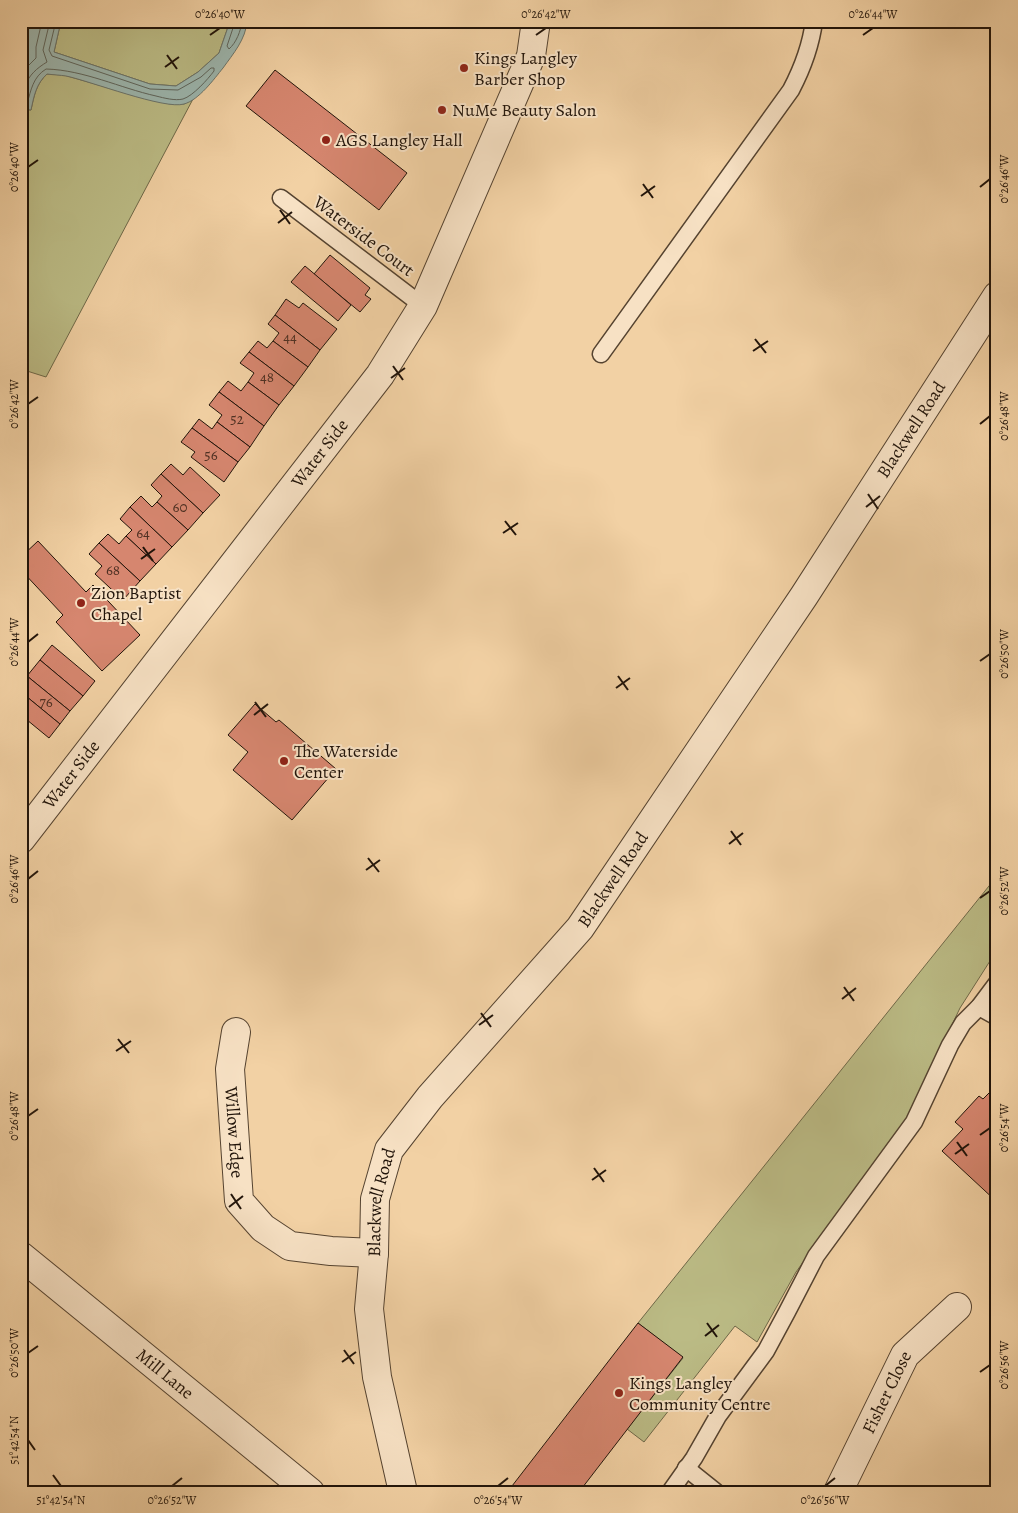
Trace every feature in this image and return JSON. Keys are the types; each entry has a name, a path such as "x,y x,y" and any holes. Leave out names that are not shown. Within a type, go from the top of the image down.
{"street":[{"name":"Water Side","path":"21,839 380,374 423,306 531,56 536,21"},
{"name":"Blackwell Road","path":"403,1492 377,1377 370,1309 375,1199 389,1150 430,1097 580,928 804,596 997,296"},
{"name":"Willow Edge","path":"236,1032 230,1069 239,1200 263,1228 290,1246 331,1251 374,1253"},
{"name":"Mill Lane","path":"21,1256 310,1492"},
{"name":"Fisher Close","path":"838,1492 905,1355 957,1307"}],"lane":[{"path":"601,354 791,90 799,74 812,34 814,21"},
{"name":"Waterside Court","path":"281,198 423,306"},
{"path":"670,1492 694,1458 718,1416 766,1351 816,1256 914,1122 950,1045 963,1023 979,1007 997,983"},
{"path":"979,1007 997,1017"},
{"path":"686,1468 716,1492"}],"green space":[{"path":"61,21 228,21 228,27 219,53 198,72 176,86 150,84 54,52"},
{"path":"47,74 64,75 170,104 184,104 193,99 46,377 27,371 21,362 21,109 31,110 38,86"},
{"path":"997,876 997,950 960,1008 907,1119 796,1272 757,1342 735,1326 644,1442 627,1429 683,1358 638,1323"}],"water":[{"path":"21,21 61,21 54,52 150,84 176,86 198,72 219,53 228,27 228,21 247,21 242,40 231,57 206,89 190,102 174,105 161,103 66,76 47,74 34,95 31,110 21,109"}],"building":[{"name":"AGS Langley Hall","path":"275,70 407,173 379,210 246,106"},
{"path":"330,255 370,288 365,295 371,299 360,312 314,274"},
{"path":"305,266 351,305 338,321 291,282"},
{"path":"286,299 299,308 303,303 337,329 320,350 275,315"},
{"path":"275,315 320,350 308,367 273,341 279,333 268,324"},
{"path":"258,341 267,348 273,341 308,367 294,386 249,352"},
{"path":"249,352 294,386 279,405 248,382 254,373 240,363"},
{"path":"228,381 241,391 248,382 279,405 264,426 219,392"},
{"path":"219,392 264,426 250,447 217,422 222,415 209,405"},
{"path":"199,419 212,429 217,422 250,447 238,462 192,428"},
{"path":"192,428 238,462 224,482 191,457 195,452 181,442"},
{"path":"171,464 183,475 190,467 220,495 203,513 161,474"},
{"path":"161,474 203,513 188,530 157,502 162,496 151,485"},
{"path":"141,496 152,507 157,502 188,530 172,547 130,507"},
{"path":"130,507 172,547 156,564 126,536 132,530 120,519"},
{"path":"108,534 119,544 126,536 156,564 140,581 99,543"},
{"name":"Zion Baptist Chapel","path":"38,541 86,592 93,585 140,635 102,671 56,622 63,615 21,570 21,557"},
{"path":"99,543 140,581 123,600 95,574 102,566 89,554"},
{"path":"52,645 95,681 83,696 40,660"},
{"path":"40,660 83,696 70,711 27,676"},
{"path":"27,676 70,711 60,724 21,692 21,682"},
{"path":"21,692 60,724 49,738 21,715"},
{"name":"The Waterside Center","path":"255,704 276,722 279,720 336,769 292,820 233,770 248,752 228,735"},
{"path":"997,1085 997,1202 942,1151 963,1129 955,1122 979,1096 983,1099"},
{"name":"Kings Langley Community Centre","path":"638,1323 683,1357 579,1492 519,1492 512,1486"}],"place":[{"name":"Kings Langley Barber Shop","path":"464,68"},
{"name":"NuMe Beauty Salon","path":"442,110"},
{"name":"AGS Langley Hall","path":"326,140"},
{"name":"Zion Baptist Chapel","path":"81,603"},
{"name":"The Waterside Center","path":"284,761"},
{"name":"Kings Langley Community Centre","path":"619,1393"}]}
